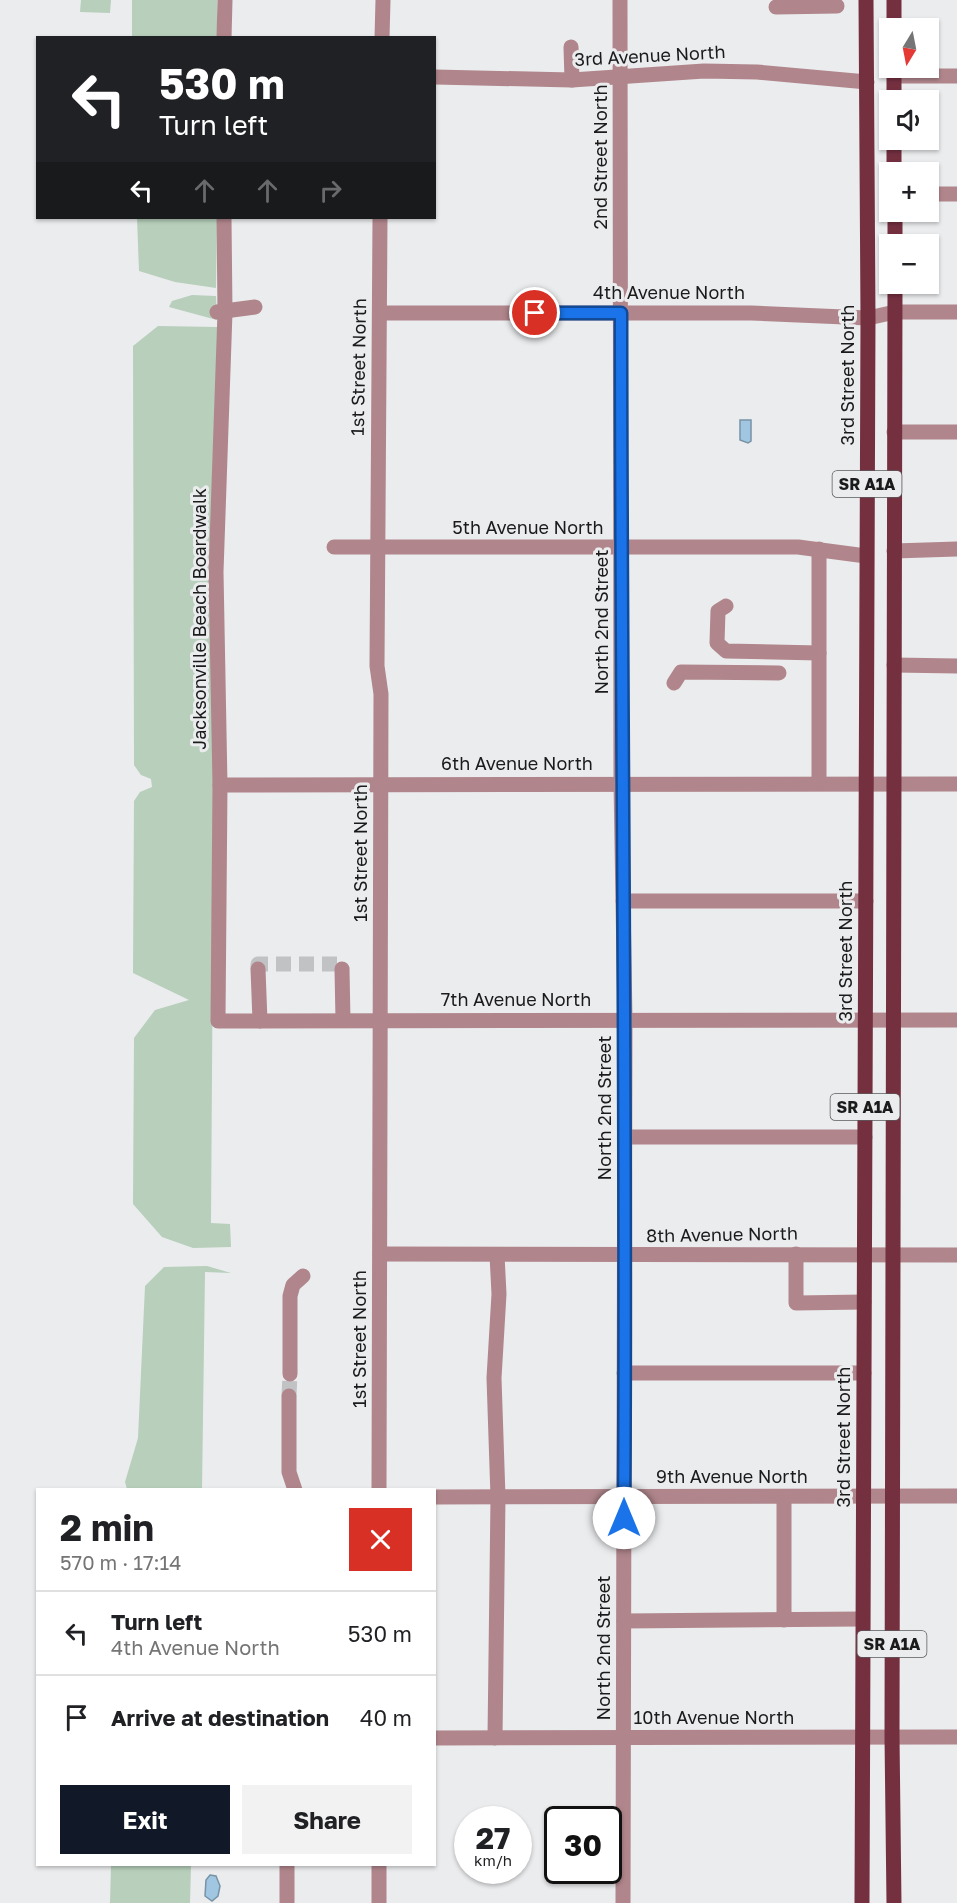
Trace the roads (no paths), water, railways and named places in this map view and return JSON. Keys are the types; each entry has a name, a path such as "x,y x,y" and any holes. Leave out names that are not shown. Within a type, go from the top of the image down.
{"main road":[{"name":"3rd Street North","path":"862,1903 868,318 866,0"},
{"path":"894,0 894,18"},
{"name":"SR A1A","path":"894,1903 892,1736 895,1256 895,294"}],"street":[{"path":"224,36 225,0"},
{"path":"382,36 383,0"},
{"name":"2nd Street North","path":"620,0 621,313"},
{"path":"776,7 837,6"},
{"path":"571,47 572,80"},
{"name":"3rd Avenue North","path":"436,77 572,80 704,71 766,72 867,82"},
{"path":"939,75 957,76"},
{"path":"939,194 957,194"},
{"name":"Jacksonville Beach Boardwalk","path":"218,1021 220,785 216,572 224,219"},
{"name":"1st Street North","path":"379,1488 381,694 377,666 377,575 380,219"},
{"path":"221,312 255,307"},
{"name":"4th Avenue North","path":"380,313 751,313 868,318 895,312 957,312"},
{"name":"North 2nd Street","path":"621,313 621,783 625,1020 623,1903"},
{"path":"894,432 957,432"},
{"name":"5th Avenue North","path":"334,547 819,549 866,556"},
{"path":"819,549 819,783"},
{"path":"894,551 957,549"},
{"path":"726,606 718,611 717,643 726,651 819,653"},
{"path":"894,665 957,666"},
{"path":"674,683 681,672 779,673"},
{"name":"6th Avenue North","path":"220,785 957,784"},
{"path":"623,901 866,901"},
{"path":"258,969 260,1021"},
{"path":"342,969 343,1020"},
{"name":"7th Avenue North","path":"218,1021 957,1020"},
{"path":"625,1137 865,1137"},
{"name":"8th Avenue North","path":"380,1254 957,1255"},
{"path":"796,1254 796,1303 864,1302"},
{"path":"495,1738 498,1497 494,1378 499,1294 497,1255"},
{"path":"290,1374 289,1315 293,1285 303,1276"},
{"path":"624,1373 864,1373"},
{"path":"290,1396 289,1472 294,1488"},
{"name":"9th Avenue North","path":"436,1497 957,1496"},
{"path":"784,1497 784,1620"},
{"path":"624,1621 862,1619"},
{"name":"10th Avenue North","path":"436,1738 957,1737"},
{"path":"287,1866 287,1903"},
{"path":"379,1903 380,1866"}],"water":[{"path":"740,420 751,420 751,441 748,443 740,440"},
{"path":"210,1875 216,1876 220,1886 218,1896 212,1901 205,1896 206,1880"}],"tunnel":[{"path":"258,969 258,964 342,964 342,969"},
{"path":"289,1396 290,1374"}]}
